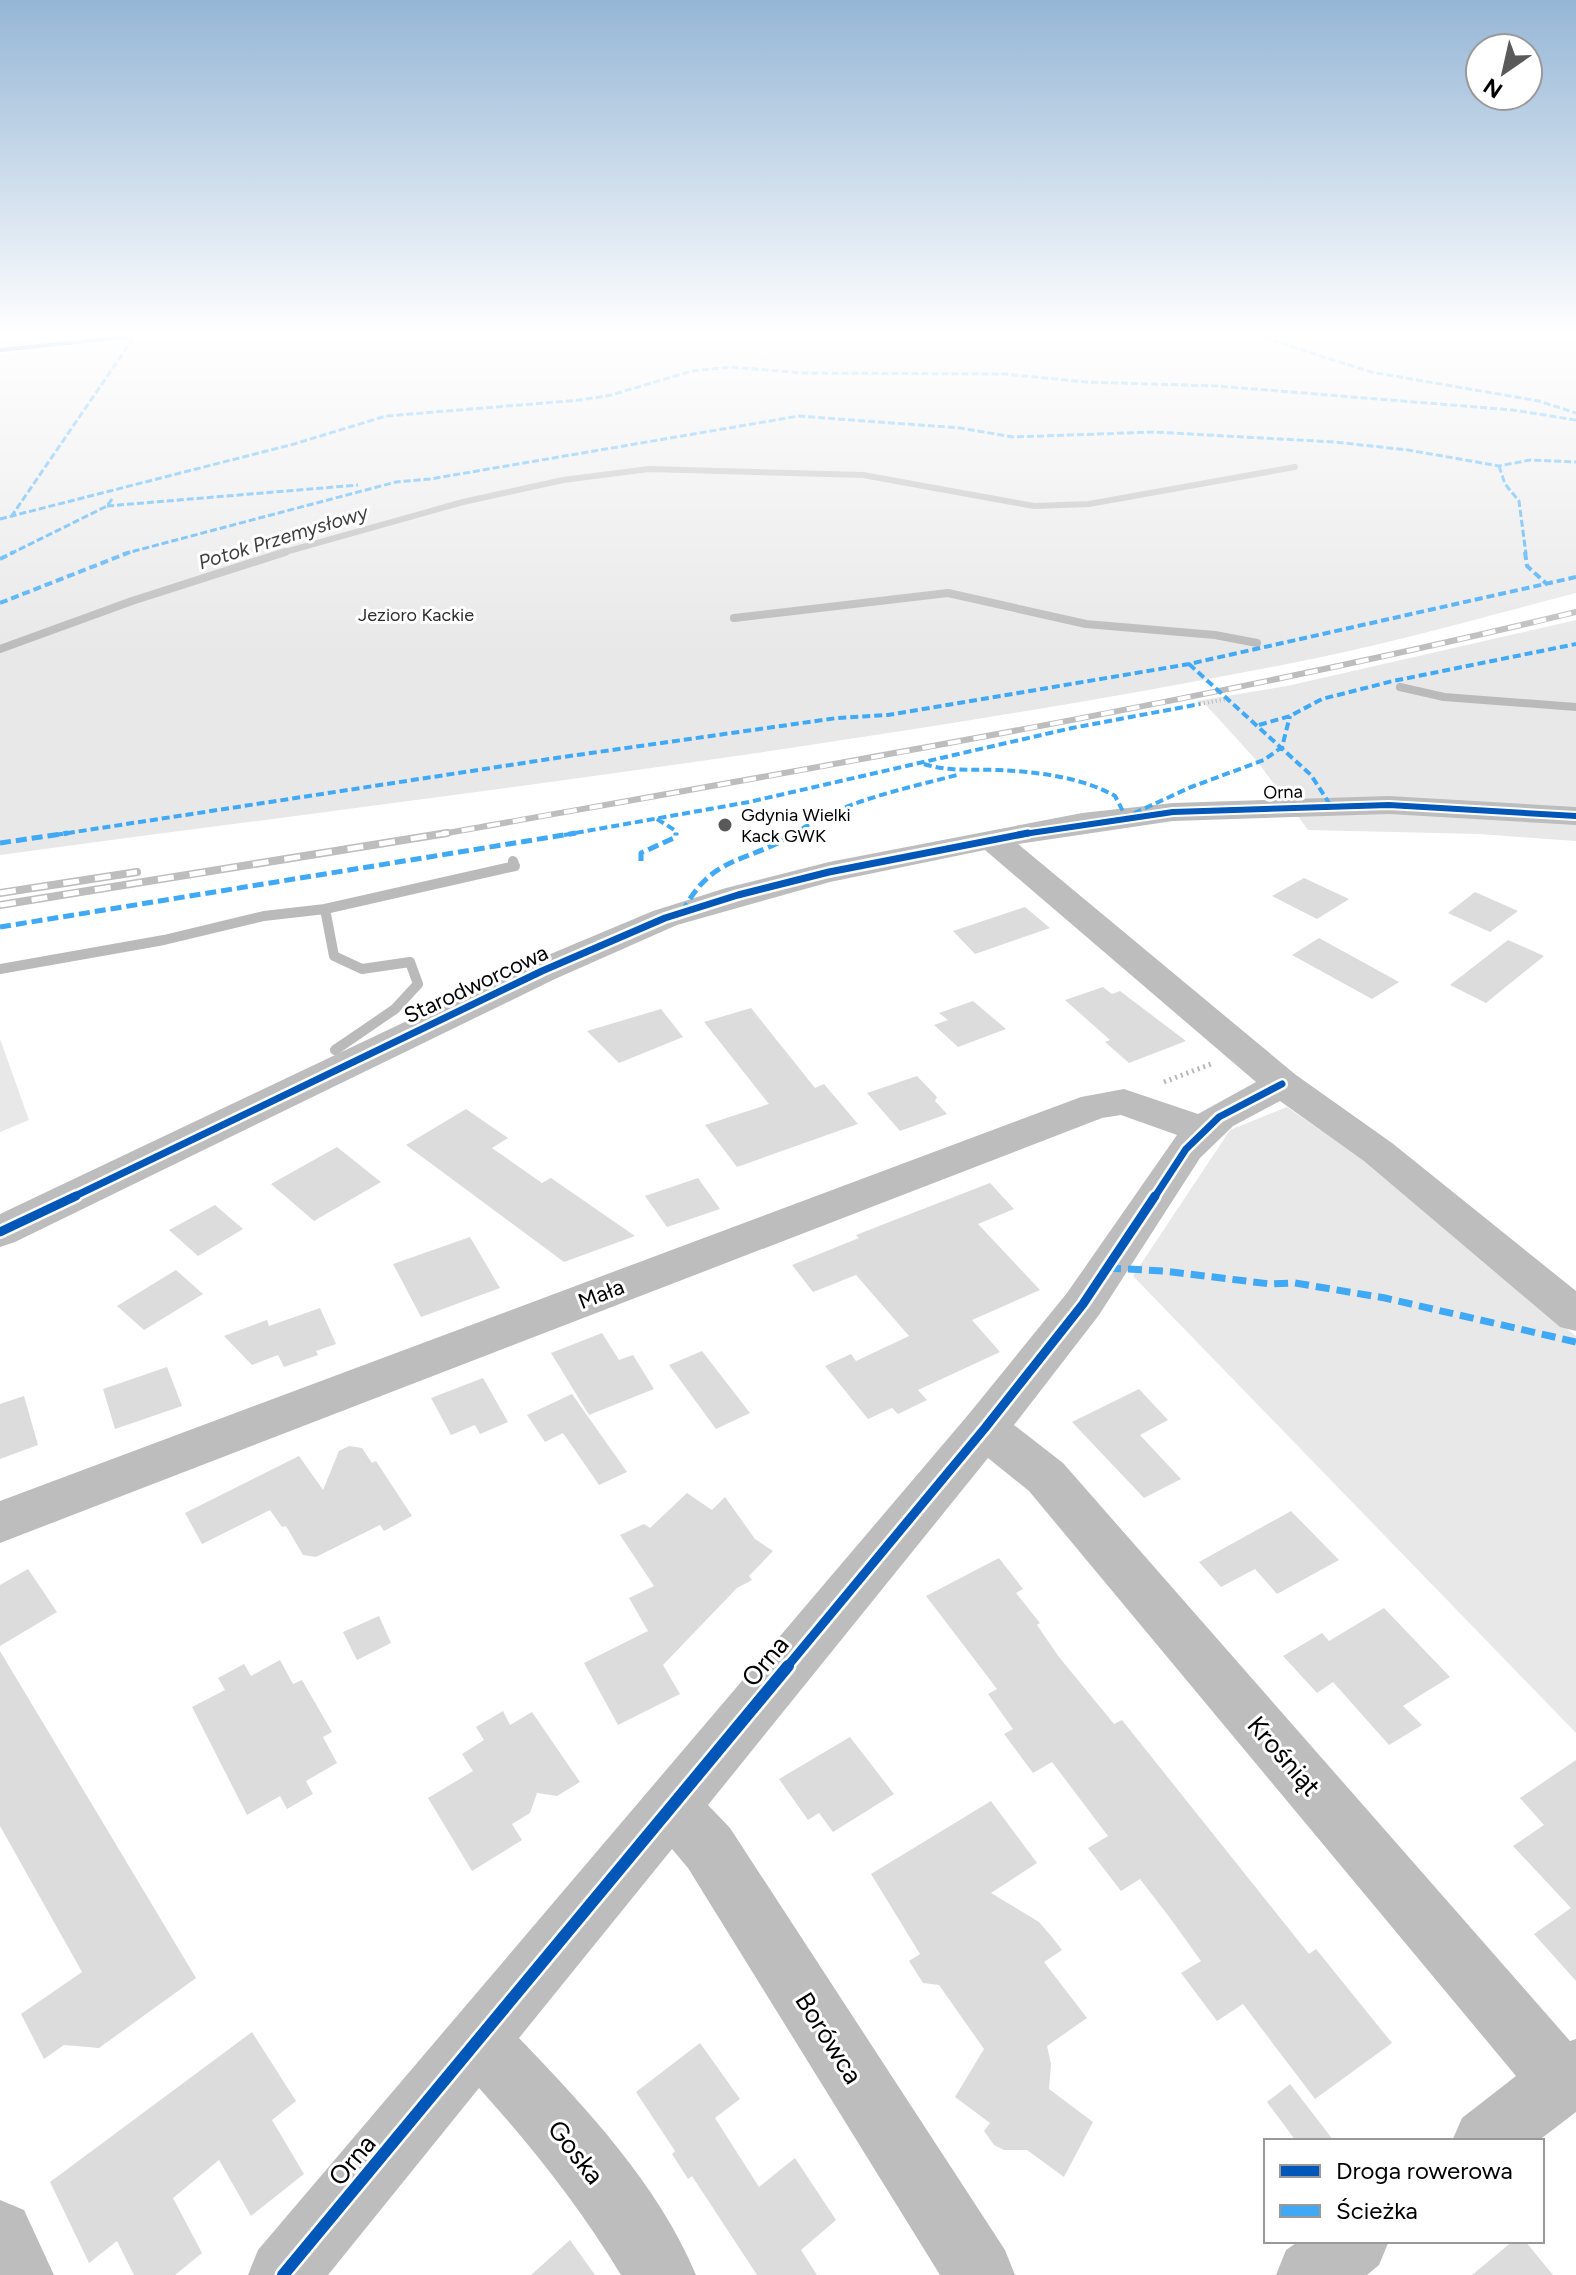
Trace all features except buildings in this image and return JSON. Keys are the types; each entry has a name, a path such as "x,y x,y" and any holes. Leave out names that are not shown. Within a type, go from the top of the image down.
{"street":[{"name":"Orna","path":"992,839 1082,823 1173,812 1389,805 1576,816"},
{"path":"992,839 1282,1084 1378,1152 1576,1315"},
{"name":"Starodworcowa","path":"0,1232 542,971 665,918 738,895 829,872 992,839"},
{"name":"Orna","path":"283,2275 985,1428 1083,1304 1186,1149 1219,1117 1282,1084"},
{"path":"1124,1102 1203,1130"},
{"name":"Mała","path":"0,1522 1095,1106 1124,1102"},
{"name":"Krośniąt","path":"985,1428 1046,1477 1569,2076"},
{"name":"Borówca","path":"670,1806 709,1848 980,2275"},
{"name":"Goska","path":"478,2040 554,2122 615,2201 661,2275"},
{"path":"1488,2139 1569,2076"},
{"path":"0,2234 19,2275"},
{"path":"1312,2275 1352,2243"}],"path":[{"path":"1200,704 1227,699"},
{"path":"1124,1102 1133,1094 1216,1062 1227,1037"}],"green space":[{"name":"Jezioro Kackie","path":"0,443 1576,443 1576,593 1432,631 1323,657 967,721 645,769 0,855"},
{"path":"1576,620 1576,841 1479,834 1308,830 1257,761 1206,705 1196,701 1287,686"},
{"path":"0,1039 29,1120 0,1132"},
{"path":"1287,1107 1367,1162 1576,1336 1576,1733 1133,1276 1230,1130"}],"waterway":[{"name":"Potok Przemysłowy","path":"284,552 463,502 563,480 649,469 863,475 1034,506 1089,504 1295,467"},
{"name":"Potok Przemysłowy","path":"0,649 132,601 284,552"},
{"name":"Potok Przemysłowy","path":"278,554 284,552"},
{"path":"734,618 948,593 1086,624 1215,635 1257,643"},
{"path":"1400,687 1444,697 1576,707"},
{"path":"325,909 515,866 513,861"},
{"path":"0,969 164,940 264,916 325,909"},
{"path":"325,909 334,956 362,969 410,962 418,984 395,1009 335,1050"}],"railway":[{"path":"436,835 1151,705 1576,612"},
{"path":"0,905 447,833"},
{"path":"0,893 137,872"}],"marked path":[{"path":"11,517 61,443"},
{"path":"0,519 297,443"},
{"path":"0,603 50,586 116,556 396,482 640,443"},
{"path":"1345,443 1408,450 1499,466 1530,460 1576,462"},
{"path":"1499,466 1505,484 1519,501 1527,566 1548,585"},
{"path":"107,506 358,485"},
{"path":"0,559 107,506 112,499"},
{"path":"0,843 556,758 837,718 888,715 1189,664 1576,577"},
{"path":"1259,725 1290,716 1322,699 1393,681 1576,644"},
{"path":"1189,664 1311,775 1331,806"},
{"path":"0,927 398,864 749,802 1072,728 1200,704"},
{"path":"924,764 943,769 1011,771 1092,785 1115,796 1126,817 1191,787 1264,760 1282,747 1290,716"},
{"path":"682,913 706,878 723,865 773,846 814,820 837,810 957,775"},
{"path":"641,861 641,853 676,837 676,831 657,819"},
{"path":"1107,1268 1164,1271 1270,1284 1295,1283 1385,1298 1576,1342"}],"cycle path":[{"path":"0,1232 542,971 665,918 738,895 829,872 992,839 1082,823 1173,812 1389,805 1576,816"},
{"path":"283,2275 985,1428 1083,1304 1186,1149 1219,1117 1282,1084"}],"place":[{"name":"Gdynia Wielki Kack GWK","path":"725,825"}]}
